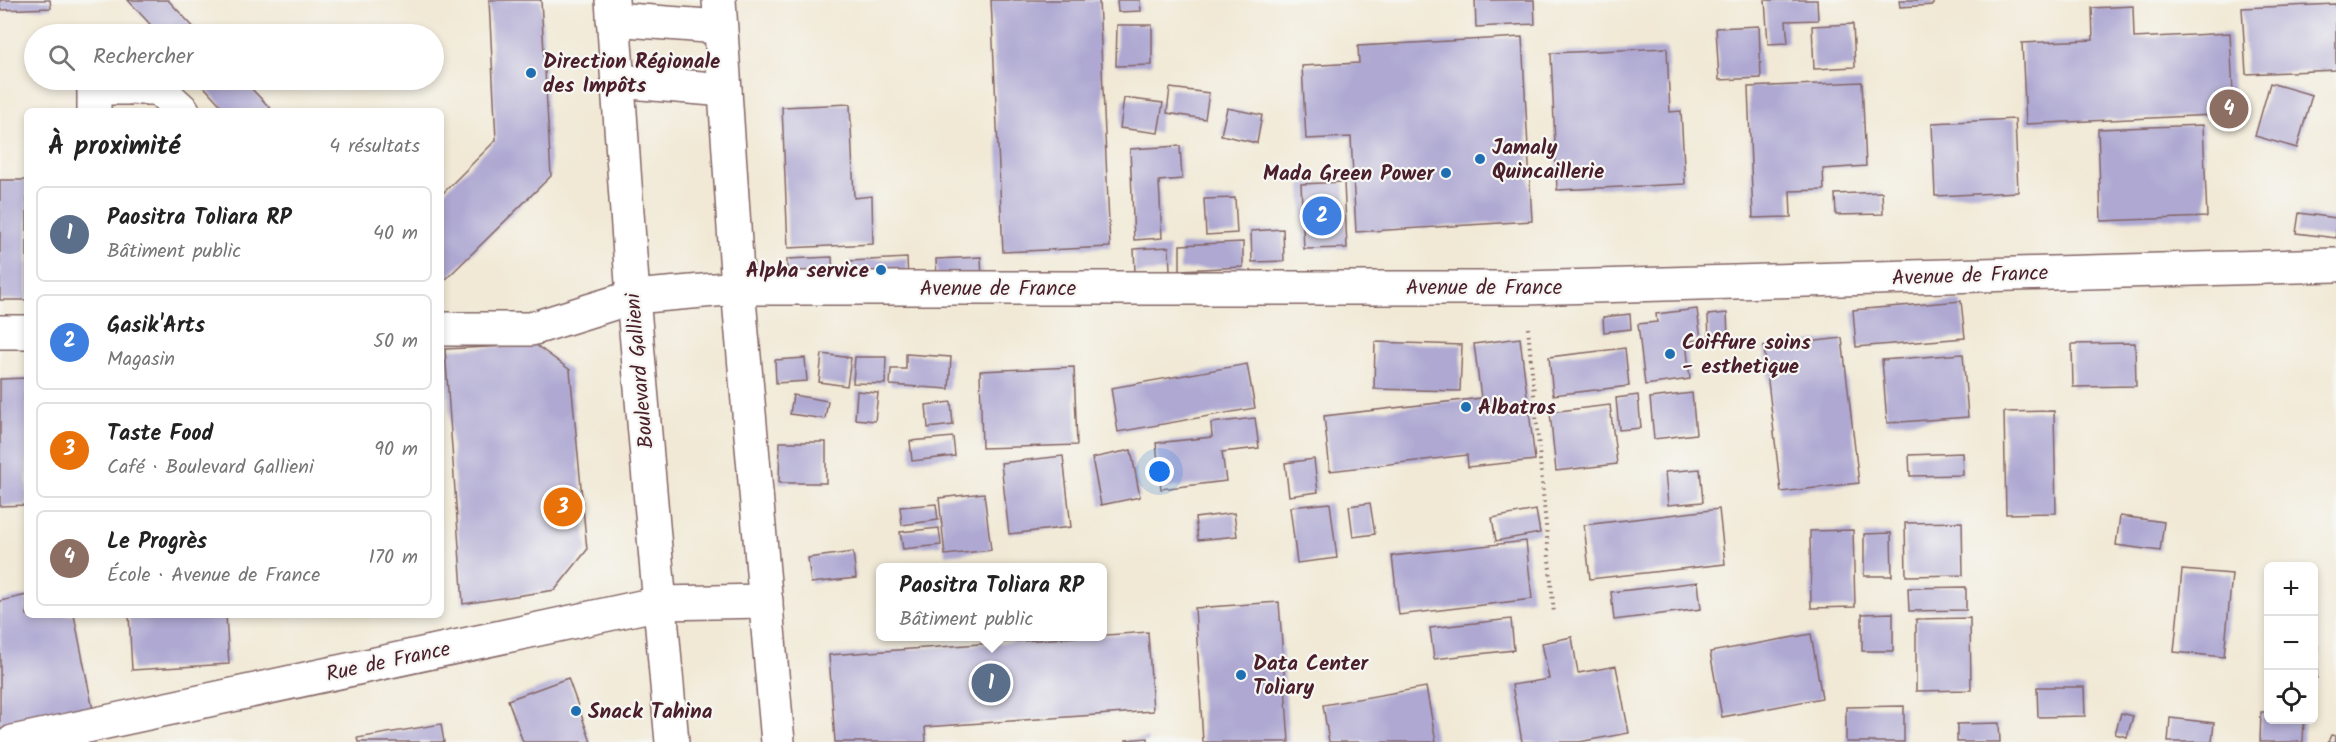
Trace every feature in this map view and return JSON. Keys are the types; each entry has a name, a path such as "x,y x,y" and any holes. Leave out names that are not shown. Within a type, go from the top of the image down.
{"street":[{"path":"613,9 719,13 738,288 778,742"},
{"name":"Boulevard Gallieni","path":"613,9 633,297 672,742"},
{"path":"618,81 725,90"},
{"path":"94,90 94,108"},
{"path":"160,90 180,108"},
{"name":"Avenue de France","path":"444,329 531,329 633,297 738,288 1524,288 2336,265"},
{"path":"0,332 24,332"},
{"name":"Rue de France","path":"13,742 660,603 765,601"}],"path":[{"path":"1524,288 1554,614"}],"building":[{"path":"0,0 50,0 51,8 0,10"},
{"path":"128,0 168,0 191,24 150,24"},
{"path":"489,0 541,0 551,176 444,281 444,192 496,140"},
{"path":"991,0 1099,0 1110,247 1003,252"},
{"path":"1117,0 1140,0 1141,11 1118,12"},
{"path":"1475,0 1534,0 1535,24 1476,27"},
{"path":"1765,0 1817,0 1818,20 1786,21 1788,43 1768,44"},
{"path":"1899,0 1933,0 1933,5 1900,7"},
{"path":"2336,4 2336,70 2246,74 2242,8"},
{"path":"2133,6 2134,38 2230,33 2234,114 2026,124 2022,43 2093,40 2092,8"},
{"path":"1853,24 1855,67 1814,69 1812,26"},
{"path":"1117,25 1152,25 1152,65 1116,66"},
{"path":"1759,26 1761,78 1719,80 1716,28"},
{"path":"1522,37 1532,221 1356,232 1351,137 1306,139 1302,66 1359,63 1358,46"},
{"path":"1667,48 1670,112 1681,111 1685,184 1557,190 1551,53"},
{"path":"1862,82 1866,166 1823,169 1824,190 1790,191 1791,217 1753,218 1748,87"},
{"path":"2270,83 2312,95 2297,148 2255,136"},
{"path":"1170,88 1209,93 1205,119 1167,113"},
{"path":"207,90 253,90 270,108 223,108"},
{"path":"1124,98 1163,103 1158,133 1120,128"},
{"path":"850,104 854,198 872,196 873,244 788,248 782,107"},
{"path":"1227,108 1262,115 1257,143 1221,135"},
{"path":"2015,119 2018,192 1935,196 1932,123"},
{"path":"2203,125 2207,217 2101,221 2098,129"},
{"path":"1180,146 1182,179 1159,181 1162,238 1134,240 1130,149"},
{"path":"0,180 24,180 24,300 0,300"},
{"path":"1344,182 1347,248 1304,249 1301,184"},
{"path":"1882,192 1883,214 1836,215 1835,194"},
{"path":"1235,198 1237,233 1206,235 1204,199"},
{"path":"2299,213 2336,218 2336,238 2296,233"},
{"path":"1283,229 1284,261 1252,262 1251,231"},
{"path":"1243,242 1243,267 1180,270 1180,245"},
{"path":"1169,247 1170,271 1135,273 1134,249"},
{"path":"832,257 833,282 787,285 787,259"},
{"path":"981,257 982,280 937,282 936,259"},
{"path":"907,258 908,281 851,284 850,261"},
{"path":"1961,301 1965,338 1856,347 1853,310"},
{"path":"1697,309 1701,340 1686,341 1690,379 1645,385 1638,324 1657,322 1656,314"},
{"path":"1727,313 1728,339 1709,341 1708,315"},
{"path":"1630,314 1631,329 1604,332 1603,317"},
{"name":"Albatros","path":"1520,338 1535,460 1468,467 1467,455 1330,471 1324,416 1481,398 1474,344"},
{"path":"1842,338 1859,483 1781,492 1764,347"},
{"path":"1375,342 1462,345 1460,391 1374,389"},
{"path":"2135,343 2136,386 2073,387 2072,344"},
{"path":"536,345 570,370 587,550 555,590 463,604 445,349"},
{"path":"1625,348 1629,386 1553,395 1549,357"},
{"path":"822,354 851,358 847,386 819,382"},
{"path":"906,354 951,357 949,389 890,385 891,369 906,369"},
{"path":"1963,354 1968,417 1887,423 1882,360"},
{"path":"855,357 886,357 885,384 853,383"},
{"path":"805,358 807,381 776,383 775,360"},
{"path":"1247,364 1255,408 1118,432 1111,388"},
{"path":"1074,367 1077,445 982,448 980,371"},
{"path":"24,378 24,505 0,506 0,379"},
{"path":"857,391 878,393 875,421 855,419"},
{"path":"1692,393 1696,434 1654,439 1650,398"},
{"path":"793,395 828,401 825,419 790,414"},
{"path":"1638,395 1641,428 1619,430 1616,398"},
{"path":"951,402 953,425 928,428 926,405"},
{"path":"1610,405 1617,464 1556,471 1550,412"},
{"path":"2054,411 2056,513 2006,514 2004,412"},
{"path":"1255,418 1259,448 1222,452 1226,481 1161,489 1156,443 1212,437 1211,423"},
{"path":"953,437 955,456 912,461 910,441"},
{"path":"780,442 826,442 826,483 779,483"},
{"path":"1131,450 1140,497 1101,505 1092,458"},
{"path":"1962,453 1963,475 1910,476 1909,455"},
{"path":"1063,456 1071,527 1009,534 1001,463"},
{"path":"1314,459 1318,492 1289,496 1285,463"},
{"path":"1700,469 1703,502 1668,505 1665,472"},
{"path":"984,493 991,550 945,555 939,498"},
{"path":"1330,503 1337,558 1297,563 1290,507"},
{"path":"1370,503 1375,534 1353,537 1349,506"},
{"path":"936,504 938,520 902,525 900,507"},
{"path":"1719,509 1725,564 1590,579 1584,525"},
{"path":"1536,510 1540,533 1496,541 1492,518"},
{"path":"1234,513 1237,536 1198,540 1195,518"},
{"path":"2120,516 2164,522 2160,551 2116,545"},
{"path":"1962,522 1963,575 1906,576 1905,523"},
{"path":"939,528 941,545 903,549 900,532"},
{"path":"1853,530 1855,607 1811,608 1810,531"},
{"path":"1891,533 1892,576 1864,576 1864,534"},
{"path":"1526,541 1532,599 1399,615 1392,556"},
{"path":"853,552 856,578 811,583 808,558"},
{"path":"2182,570 2232,574 2224,657 2174,652"},
{"path":"1698,582 1701,609 1614,620 1611,592"},
{"path":"1966,587 1966,610 1909,611 1908,588"},
{"path":"24,596 24,618 75,618 94,715 0,735 0,601"},
{"name":"Data Center Toliary","path":"1279,602 1289,742 1203,742 1195,608"},
{"path":"1893,613 1893,651 1862,651 1862,614"},
{"path":"129,618 226,618 229,664 132,670"},
{"path":"1970,618 1971,690 1916,691 1916,619"},
{"path":"1511,619 1514,650 1434,659 1430,628"},
{"path":"1148,632 1153,711 925,727 926,742 835,742 829,655 1023,641 1107,641 1107,635"},
{"path":"1811,634 1822,698 1722,717 1710,652"},
{"path":"1572,637 1578,673 1616,666 1629,733 1579,742 1522,742 1512,685 1549,679 1542,643"},
{"path":"568,678 591,742 523,742 508,700"},
{"path":"1426,687 1436,742 1329,742 1323,705"},
{"path":"2037,687 2084,687 2085,716 2038,717"},
{"path":"1904,706 1904,742 1846,742 1846,707"},
{"path":"2261,712 2264,712 2264,724 2304,724 2303,742 2260,742"},
{"path":"2121,713 2133,716 2127,737 2115,734"},
{"path":"2170,718 2214,723 2212,742 2168,742"},
{"path":"1999,723 2000,742 1957,742 1957,724"},
{"path":"441,724 444,742 358,742 357,738"},
{"path":"2331,735 2336,736 2336,742 2328,742"},
{"path":"1148,738 1148,742 1126,742 1126,740"}],"place":[{"name":"Direction Régionale des Impôts","path":"531,73"},
{"name":"Le Progrès","path":"2229,109"},
{"name":"Jamaly Quincaillerie","path":"1480,159"},
{"name":"Mada Green Power","path":"1446,173"},
{"name":"Gasik'Arts","path":"1322,216"},
{"name":"Alpha service","path":"881,270"},
{"name":"Coiffure soins - esthetique","path":"1670,354"},
{"name":"Albatros","path":"1466,407"},
{"name":"Taste Food","path":"563,507"},
{"name":"Data Center Toliary","path":"1241,675"},
{"name":"Paositra Toliara RP","path":"991,683"},
{"name":"Snack Tahina","path":"576,711"}]}
